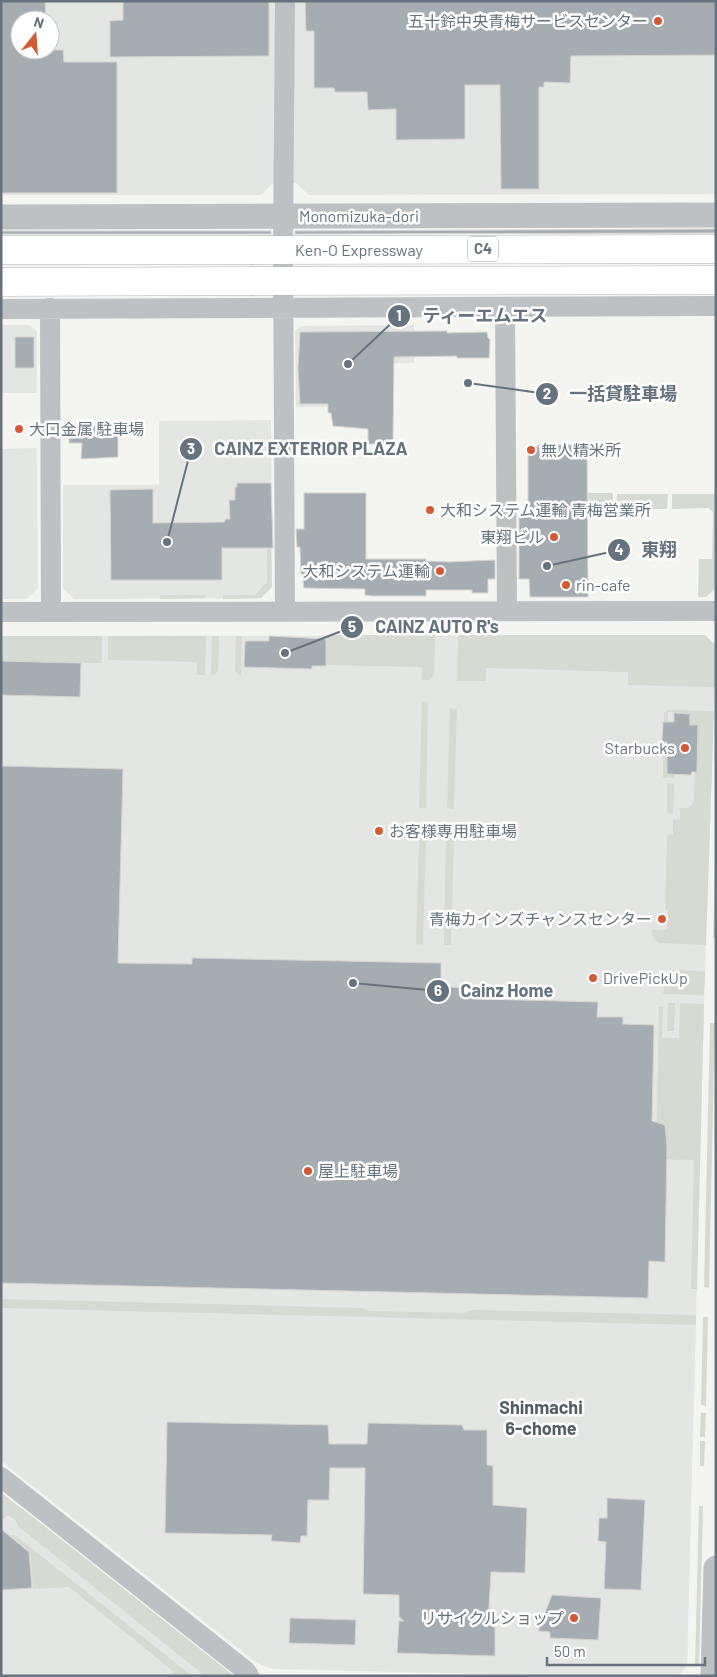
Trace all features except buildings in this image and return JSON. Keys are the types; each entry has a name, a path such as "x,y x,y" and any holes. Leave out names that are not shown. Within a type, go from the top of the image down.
{"highway":[{"name":"Ken-O Expressway","path":"1,250 716,248"},
{"name":"Ken-O Expressway","path":"1,282 716,280"}],"street":[{"path":"285,1 283,216 285,612"},
{"name":"Monomizuka-dori","path":"1,217 716,215"},
{"path":"1,309 716,306"},
{"path":"504,307 507,611"},
{"path":"50,308 51,611"},
{"path":"1,612 716,611"},
{"path":"1,1477 238,1665 249,1676"},
{"path":"713,1676 716,1568"}],"shaded area":[{"path":"1,1 716,1 716,194 309,195 296,183 272,184 261,195 1,195"},
{"path":"1,325 30,325 37,332 37,393 1,393"},
{"path":"414,325 414,363 367,364 367,407 296,407 295,331 301,326"},
{"path":"271,420 272,587 261,598 74,599 63,588 63,485 159,485 159,421"},
{"path":"37,448 38,588 27,599 1,599 1,449"},
{"path":"588,493 613,493 613,509 589,509"},
{"path":"617,494 668,494 667,509 617,509"},
{"path":"672,494 716,494 716,588 706,597 698,597 699,559 712,559 713,512 708,508 672,509"},
{"path":"271,548 272,587 261,598 223,599 223,595 255,595 267,582 267,549"},
{"path":"160,595 205,595 205,598 160,599"},
{"path":"326,635 435,635 434,675 429,680 422,680 422,667 326,665"},
{"path":"458,635 705,635 716,646 715,687 628,685 628,672 486,668 486,681 457,681"},
{"path":"705,635 716,646 705,969 687,1667 678,1676 573,1676 272,1669 257,1663 1,1461 1,636"},
{"path":"1,636 102,636 102,663 1,661"},
{"path":"108,636 206,636 205,675 197,675 197,662 108,660"},
{"path":"212,636 219,636 218,670 216,674 211,675"},
{"path":"236,636 242,636 241,676 235,671"},
{"path":"422,701 428,702 426,808 419,808"},
{"path":"450,708 457,709 454,809 447,808"},
{"path":"668,710 714,711 706,945 660,943 652,935 652,930 667,930 668,910 665,909 667,835 673,834 673,819 680,819 680,808 688,808 694,802 696,727 691,727 690,713 668,712 668,722 664,722 664,713"},
{"path":"663,742 669,742 675,765 674,778 663,778"},
{"path":"667,783 674,784 673,814 667,813"},
{"path":"716,833 716,938 713,938"},
{"path":"419,835 426,836 423,945 416,944"},
{"path":"446,836 454,836 451,945 444,945"},
{"path":"673,970 705,971 704,995 663,994 665,974"},
{"path":"668,1003 675,1003 674,1031 667,1031"},
{"path":"680,1003 704,1004 697,1289 691,1289 694,1160 656,1159 659,1007 663,1007 662,1038 679,1038"},
{"path":"710,1023 715,1023 709,1288 704,1287"},
{"path":"1,1299 362,1308 370,1311 464,1313 473,1310 696,1315 696,1325 1,1308"},
{"path":"703,1317 708,1317 706,1406 701,1405"},
{"path":"701,1413 706,1413 705,1437 700,1437"},
{"path":"700,1441 705,1441 704,1466 700,1466"},
{"path":"1,1493 34,1518 234,1676 1,1676"},
{"path":"1,1493 234,1676 205,1676 18,1526 16,1521 8,1515 1,1521"},
{"path":"699,1506 703,1506 699,1666 695,1666"},
{"path":"10,1535 15,1535 192,1676 174,1676 173,1671 69,1587 33,1589 30,1552"}],"place":[{"name":"五十鈴中央青梅サービスセンター","path":"658,21"},
{"name":"ティーエムエス","path":"348,364"},
{"name":"一括貸駐車場","path":"468,383"},
{"name":"大口金属 駐車場","path":"19,429"},
{"name":"無人精米所","path":"531,450"},
{"name":"大和システム運輸 青梅営業所","path":"430,510"},
{"name":"東翔ビル","path":"554,537"},
{"name":"CAINZ EXTERIOR PLAZA","path":"167,542"},
{"name":"東翔","path":"547,566"},
{"name":"大和システム運輸","path":"440,571"},
{"name":"rin-cafe","path":"566,585"},
{"name":"CAINZ AUTO R's","path":"285,653"},
{"name":"Starbucks","path":"685,748"},
{"name":"お客様専用駐車場","path":"379,831"},
{"name":"青梅カインズチャンスセンター","path":"662,919"},
{"name":"DrivePickUp","path":"593,978"},
{"name":"Cainz Home","path":"353,983"},
{"name":"屋上駐車場","path":"308,1171"},
{"name":"リサイクルショップ","path":"574,1618"}],"district":[{"name":"Shinmachi 6-chome","path":"541,1418"}]}
